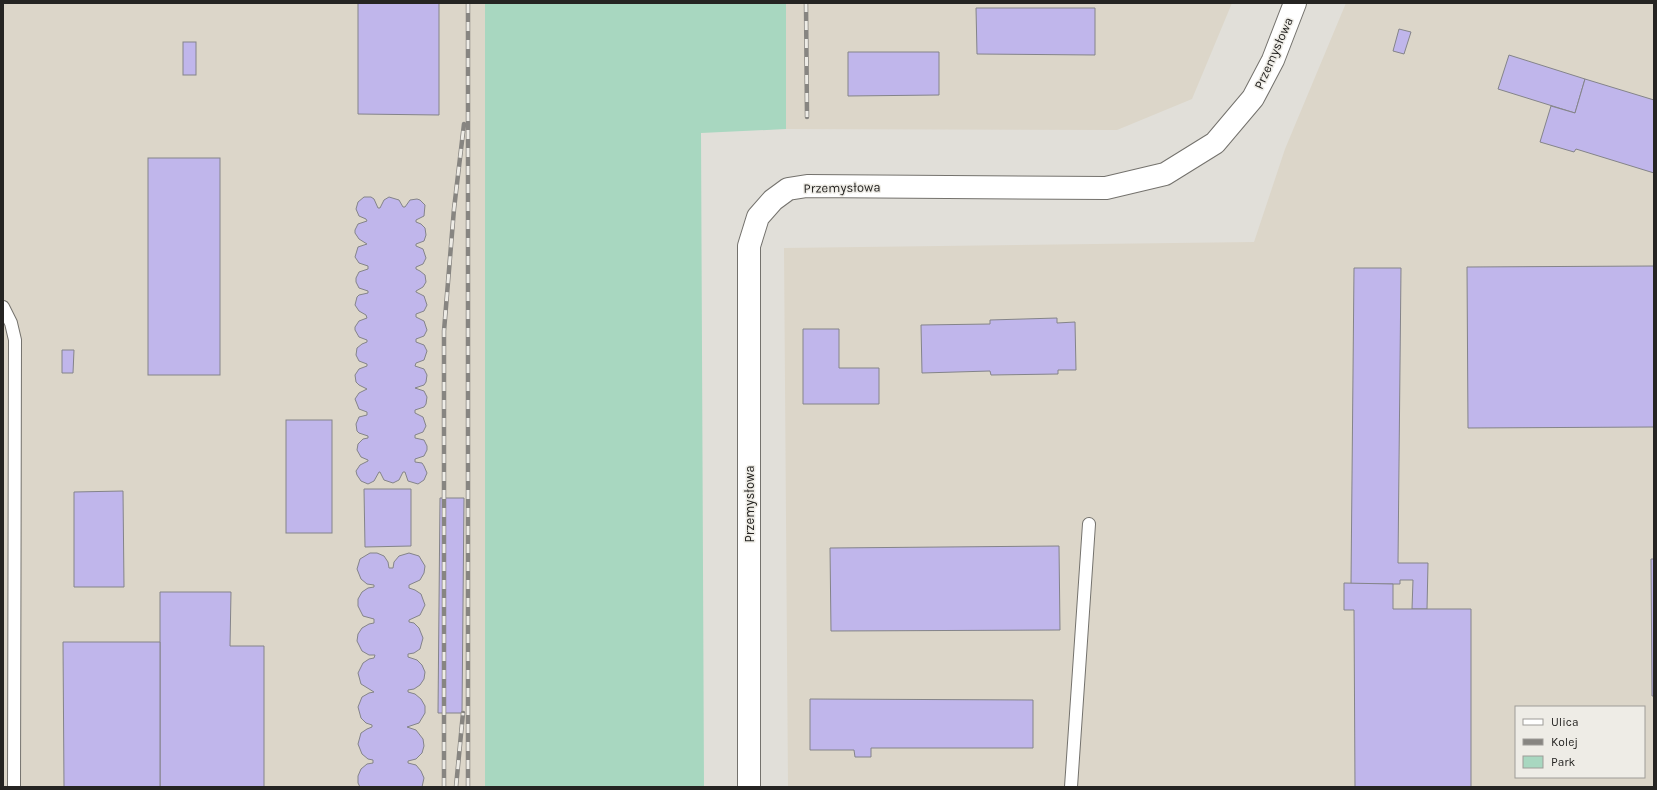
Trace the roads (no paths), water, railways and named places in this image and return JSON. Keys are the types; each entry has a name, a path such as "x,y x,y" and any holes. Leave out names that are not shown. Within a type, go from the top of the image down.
{"street":[{"name":"Przemysłowa","path":"749,787 749,246 758,217 773,200 788,189 808,186 1106,188 1165,174 1215,143 1253,98 1273,60 1295,3"}],"lane":[{"path":"3,306 11,322 15,340 14,787"},
{"path":"1070,787 1089,524"}],"railway":[{"path":"468,3 468,787"},
{"path":"806,3 807,117"},
{"path":"444,787 444,331 454,209 464,124"},
{"path":"456,787 463,713"}]}
